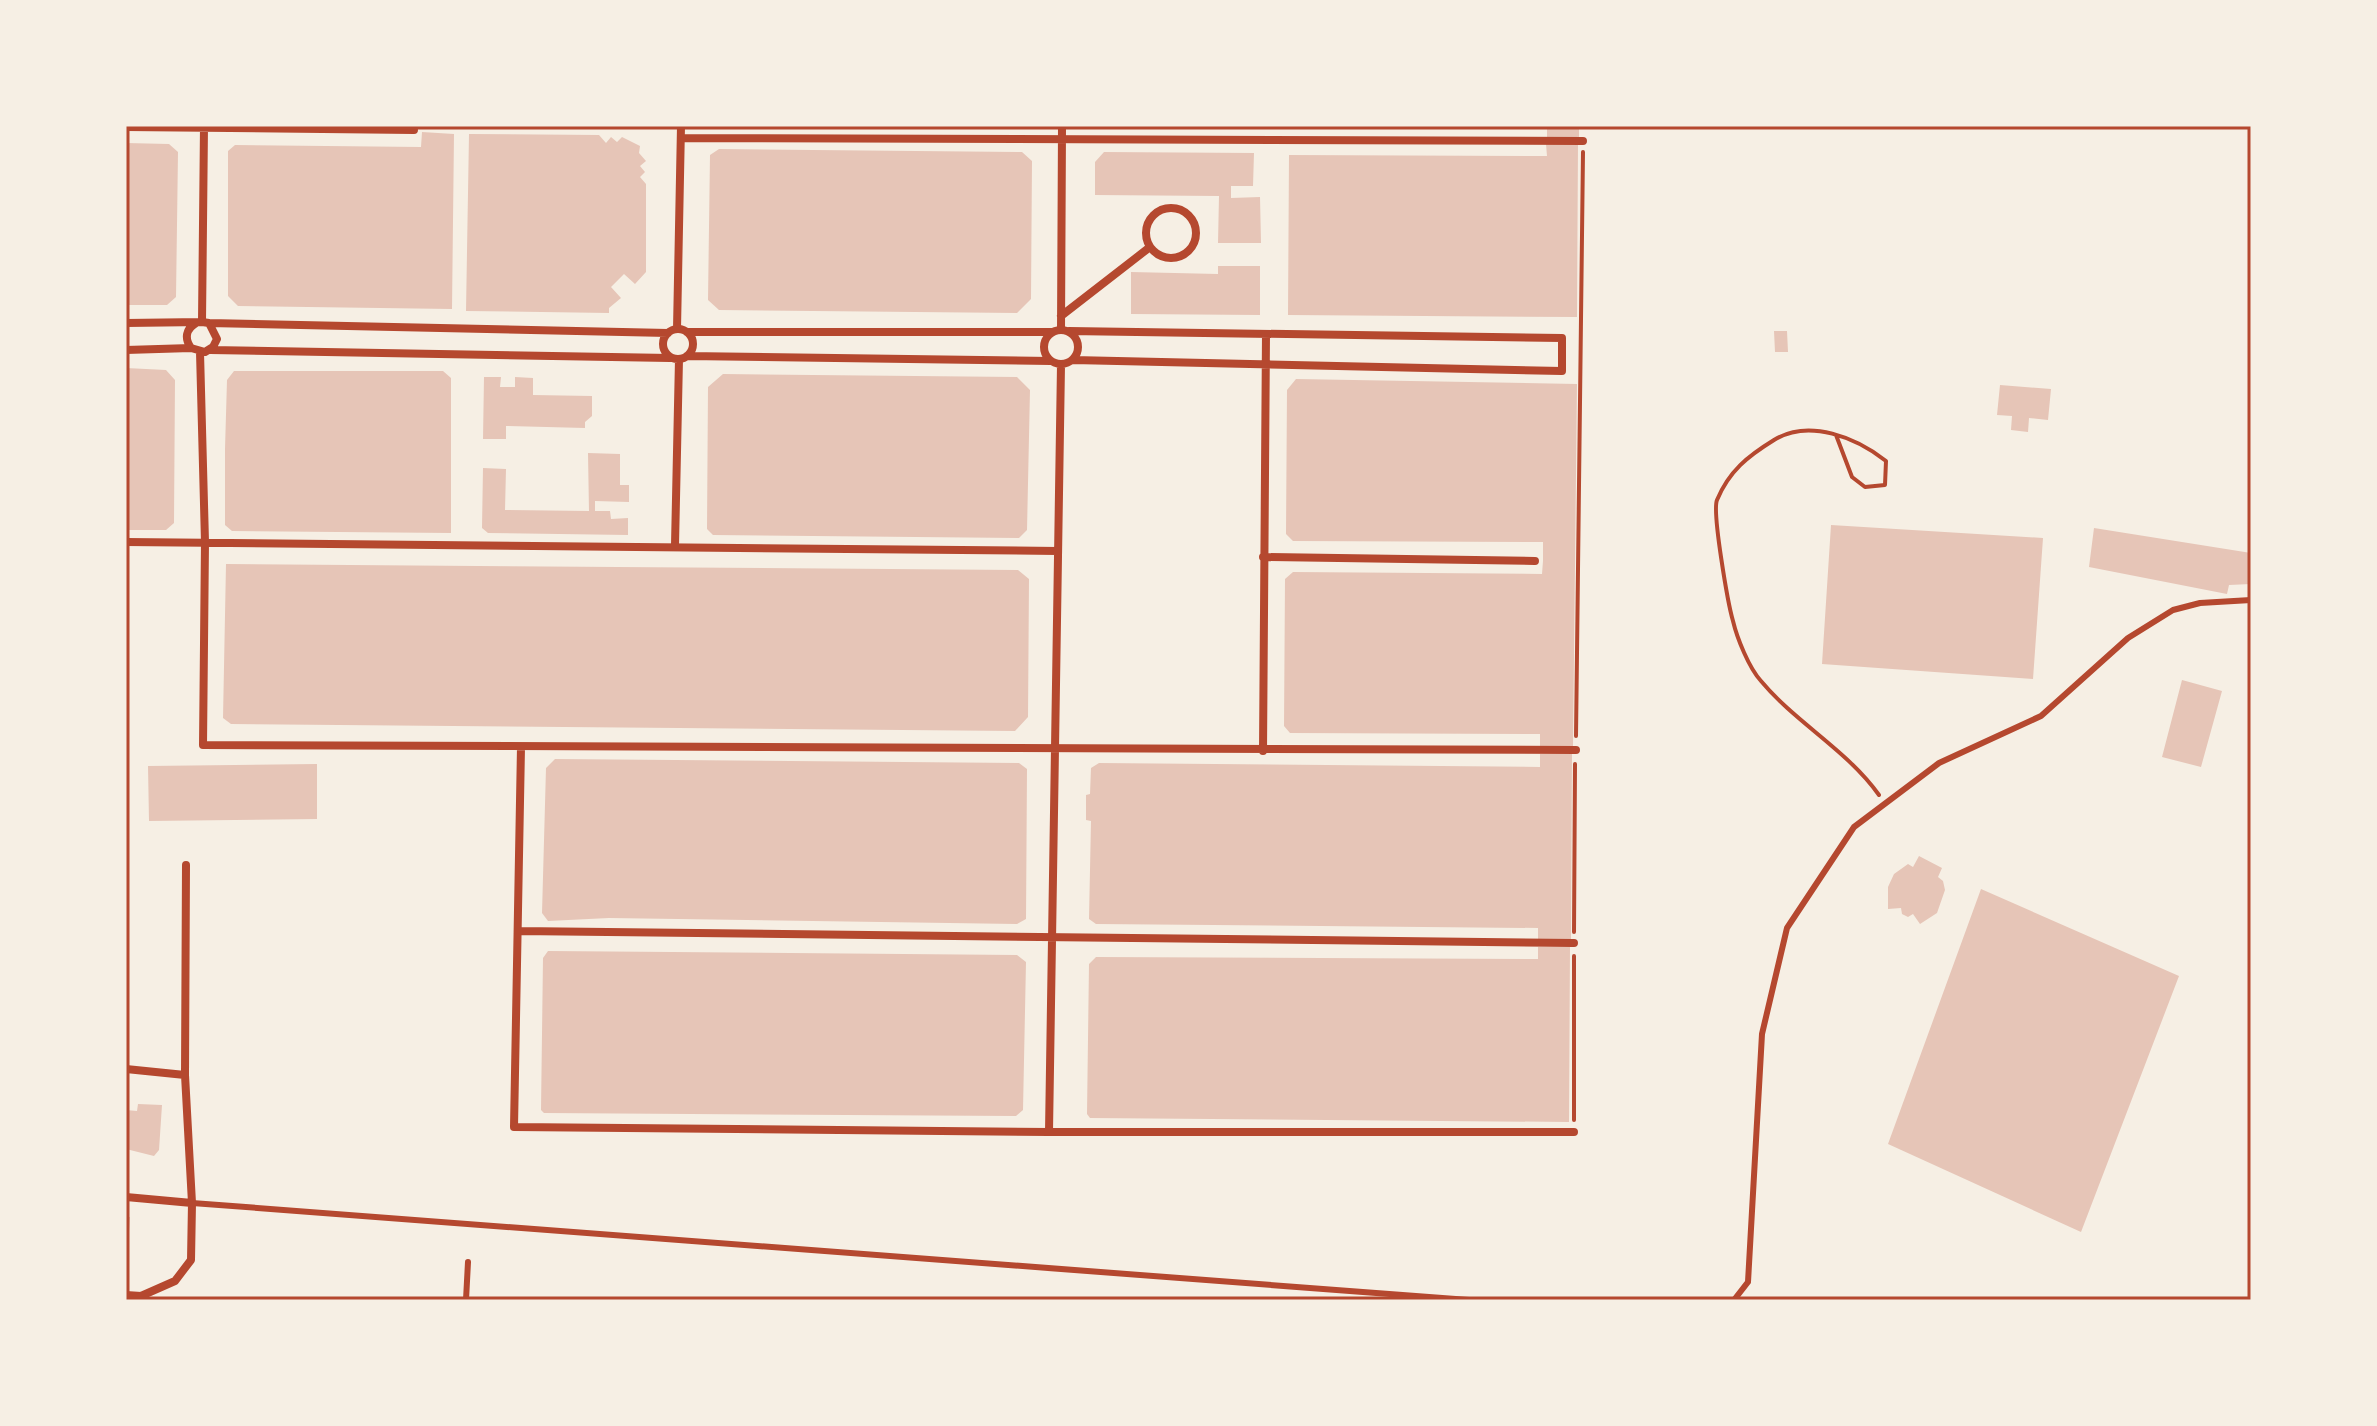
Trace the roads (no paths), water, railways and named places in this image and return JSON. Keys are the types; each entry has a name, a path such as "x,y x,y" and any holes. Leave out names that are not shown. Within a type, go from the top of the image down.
{"street":[{"path":"200,350 217,339 202,323 204,126"},
{"path":"679,358 663,346 677,331 681,126"},
{"path":"1051,361 1044,346 1061,331 1062,126"},
{"path":"126,127 414,130"},
{"path":"681,138 1583,141"},
{"path":"1164,208 1179,208 1191,216 1197,230 1195,244 1185,255 1171,259 1157,255 1150,247 1145,230 1151,216 1164,208"},
{"path":"1061,316 1150,247"},
{"path":"126,323 1562,338 1562,371 1073,360 1061,365 1051,361 126,350"},
{"path":"202,323 187,334 200,350 205,542 203,745 1576,750"},
{"path":"675,545 679,358 694,344 677,331"},
{"path":"1061,331 1078,345 1073,360"},
{"path":"1263,751 1266,334"},
{"path":"1049,1132 1061,365"},
{"path":"126,542 1058,551"},
{"path":"1263,557 1535,561"},
{"path":"521,747 514,1127 1049,1132 1574,1132"},
{"path":"126,1295 141,1296 175,1281 191,1260 192,1203 185,1075 186,865"},
{"path":"518,931 1574,943"},
{"path":"126,1069 185,1075"},
{"path":"126,1197 192,1203"}],"lane":[{"path":"1734,1300 1748,1282 1762,1034 1787,928 1854,827 1939,763 2041,716 2128,638 2173,610 2200,603 2251,600"},
{"path":"192,1203 1469,1300"},
{"path":"466,1300 468,1262"}]}
